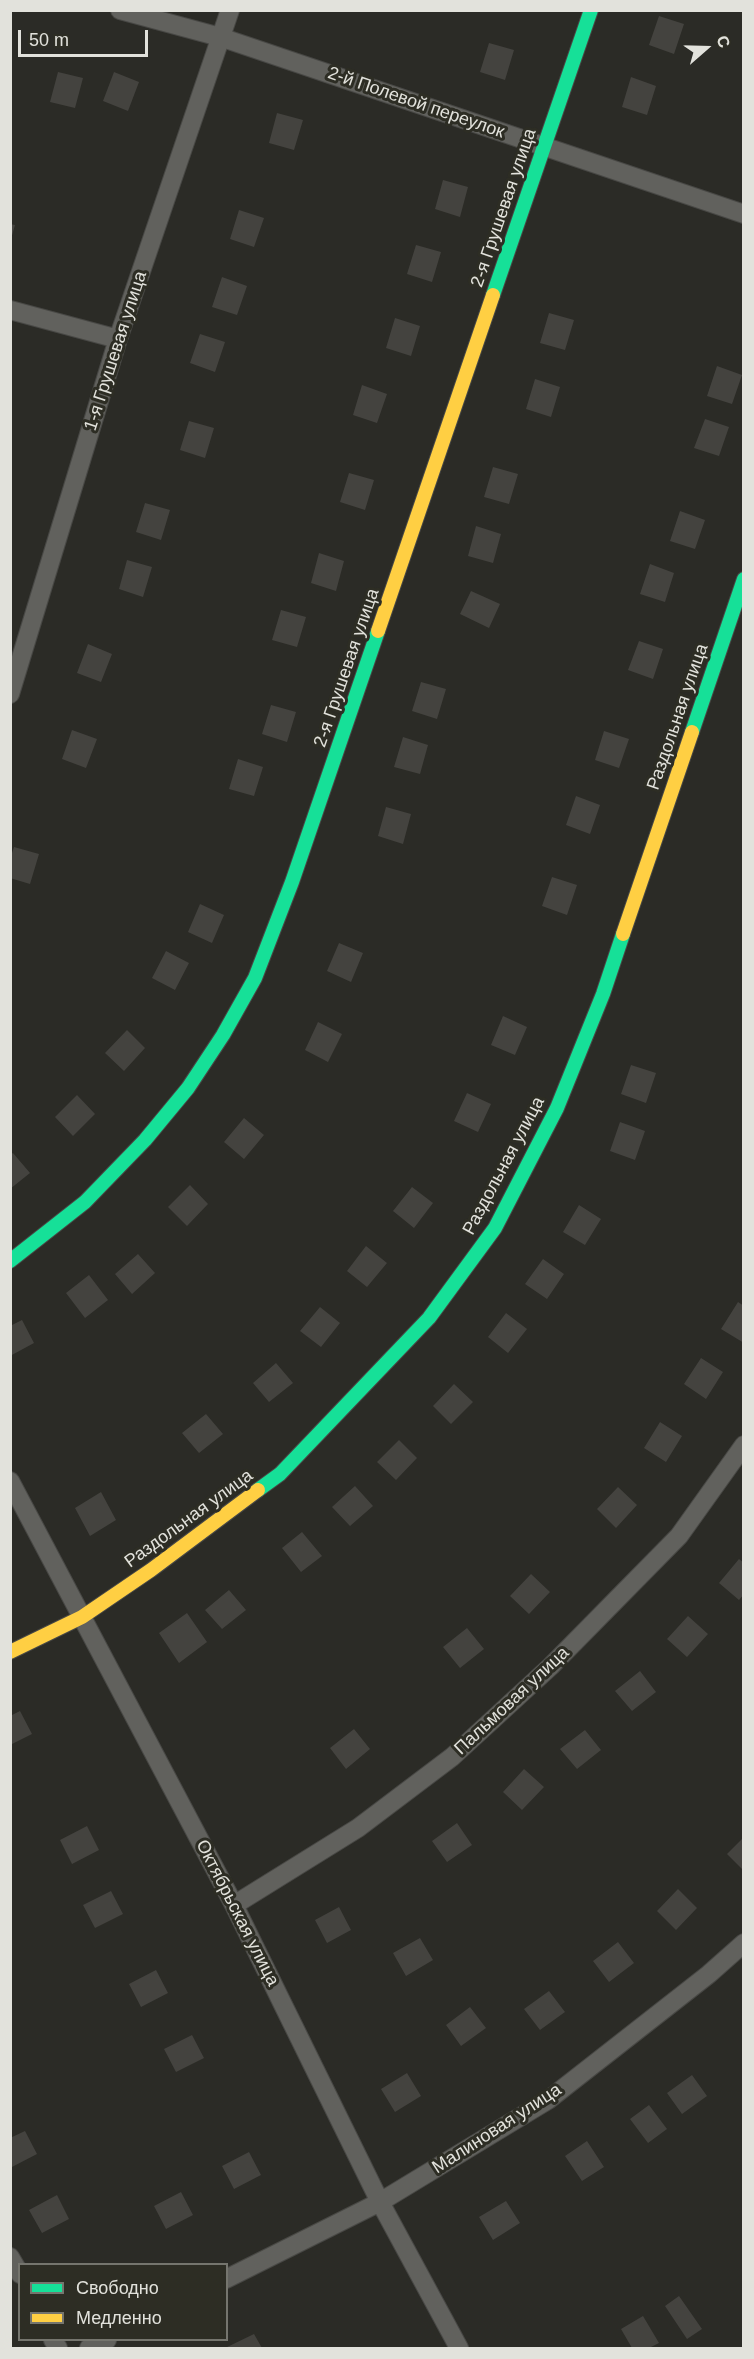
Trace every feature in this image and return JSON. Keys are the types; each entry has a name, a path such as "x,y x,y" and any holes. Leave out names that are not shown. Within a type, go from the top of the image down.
{"street":[{"name":"2-й Полевой переулок","path":"120,10 220,37 744,214"},
{"name":"1-я Грушевая улица","path":"10,694 118,339 230,10"},
{"name":"2-я Грушевая улица","path":"10,1261 85,1202 145,1140 188,1088 224,1035 255,978 292,882 591,10"},
{"path":"10,310 118,339"},
{"name":"Раздольная улица","path":"10,1652 82,1617 151,1570 280,1474 429,1318 495,1228 557,1108 603,994 744,579"},
{"name":"Пальмовая улица","path":"234,1905 358,1828 468,1742 552,1666 679,1536 744,1445"},
{"name":"Октябрьская улица","path":"10,1480 234,1905 380,2202 459,2349"},
{"name":"Малиновая улица","path":"228,2278 380,2202 548,2100 709,1974 744,1943"},
{"path":"10,2257 18,2271"},
{"path":"89,2349 105,2341"}],"building":[{"path":"659,16 684,24 674,54 649,45"},
{"path":"489,43 514,50 505,80 480,72"},
{"path":"58,72 83,78 75,108 50,102"},
{"path":"114,72 139,82 128,111 103,101"},
{"path":"631,77 656,86 647,115 622,107"},
{"path":"277,113 303,120 294,150 269,143"},
{"path":"443,180 468,187 460,217 435,209"},
{"path":"239,210 264,218 254,247 230,239"},
{"path":"10,224 15,225 11,239 10,239"},
{"path":"416,245 441,252 432,282 407,274"},
{"path":"222,277 247,286 237,315 212,307"},
{"path":"549,313 574,320 565,350 540,343"},
{"path":"395,318 420,326 411,356 386,348"},
{"path":"200,334 225,342 215,372 190,363"},
{"path":"717,366 742,375 732,404 707,396"},
{"path":"535,379 560,387 551,417 526,409"},
{"path":"362,385 387,394 377,423 353,415"},
{"path":"705,419 729,427 719,456 694,448"},
{"path":"189,421 214,428 205,458 180,450"},
{"path":"493,467 518,474 509,504 484,497"},
{"path":"349,473 374,480 365,510 340,502"},
{"path":"145,503 170,510 161,540 136,532"},
{"path":"680,511 705,520 695,549 670,541"},
{"path":"476,526 501,534 493,563 468,556"},
{"path":"319,553 344,561 336,591 311,583"},
{"path":"127,560 152,567 143,597 119,589"},
{"path":"650,564 674,573 665,602 640,594"},
{"path":"471,591 500,604 489,628 460,614"},
{"path":"281,610 306,617 297,647 272,640"},
{"path":"639,641 663,649 653,679 628,670"},
{"path":"88,644 112,654 101,682 77,673"},
{"path":"421,682 446,689 437,719 412,711"},
{"path":"271,705 296,712 287,742 262,734"},
{"path":"72,730 97,739 86,768 62,759"},
{"path":"604,731 629,739 619,768 595,760"},
{"path":"403,737 428,745 420,774 394,767"},
{"path":"238,759 263,767 254,796 229,789"},
{"path":"576,796 600,805 590,834 566,825"},
{"path":"386,807 411,814 403,844 378,836"},
{"path":"14,847 39,854 30,884 10,878 10,859"},
{"path":"552,877 577,885 567,915 542,906"},
{"path":"200,904 224,915 212,943 188,932"},
{"path":"339,943 363,953 351,982 327,971"},
{"path":"166,951 189,963 175,990 152,978"},
{"path":"503,1016 527,1027 515,1055 491,1045"},
{"path":"318,1022 342,1034 328,1062 305,1050"},
{"path":"127,1030 145,1048 124,1071 105,1053"},
{"path":"631,1065 656,1073 646,1103 621,1094"},
{"path":"467,1093 491,1104 478,1132 454,1121"},
{"path":"77,1095 95,1114 73,1136 55,1117"},
{"path":"244,1118 264,1135 244,1159 224,1142"},
{"path":"620,1122 645,1131 635,1160 610,1151"},
{"path":"13,1153 30,1173 10,1189 10,1155"},
{"path":"190,1185 208,1204 187,1226 168,1207"},
{"path":"412,1187 433,1203 414,1228 393,1211"},
{"path":"579,1205 601,1219 585,1245 563,1232"},
{"path":"366,1246 387,1263 367,1287 347,1271"},
{"path":"138,1254 155,1273 132,1294 115,1274"},
{"path":"543,1259 564,1274 547,1299 525,1284"},
{"path":"89,1275 108,1300 85,1318 66,1293"},
{"path":"738,1302 744,1306 744,1343 721,1329"},
{"path":"320,1307 340,1323 321,1347 300,1331"},
{"path":"506,1313 527,1329 508,1353 488,1337"},
{"path":"22,1320 34,1343 10,1356 10,1326"},
{"path":"701,1358 723,1372 706,1399 684,1384"},
{"path":"276,1363 293,1383 269,1402 253,1383"},
{"path":"454,1384 473,1402 451,1424 433,1406"},
{"path":"206,1414 223,1434 199,1453 182,1433"},
{"path":"660,1422 682,1436 666,1462 644,1448"},
{"path":"399,1440 417,1458 396,1480 377,1462"},
{"path":"355,1486 373,1506 350,1526 332,1507"},
{"path":"618,1487 637,1505 616,1528 597,1509"},
{"path":"101,1492 116,1520 90,1536 75,1508"},
{"path":"302,1532 322,1556 301,1572 282,1548"},
{"path":"739,1559 744,1563 744,1594 739,1600 719,1583"},
{"path":"531,1574 550,1592 529,1614 510,1596"},
{"path":"229,1590 246,1610 222,1629 205,1610"},
{"path":"187,1613 207,1642 179,1663 159,1633"},
{"path":"688,1616 708,1634 687,1657 667,1639"},
{"path":"467,1628 484,1649 460,1668 443,1647"},
{"path":"640,1671 656,1692 632,1711 615,1691"},
{"path":"20,1711 32,1734 10,1745 10,1716"},
{"path":"354,1729 370,1749 346,1769 330,1748"},
{"path":"585,1730 601,1750 577,1769 560,1749"},
{"path":"524,1769 544,1787 522,1810 503,1792"},
{"path":"457,1823 472,1845 447,1862 432,1841"},
{"path":"87,1826 99,1850 72,1864 60,1840"},
{"path":"744,1837 744,1871 727,1854"},
{"path":"678,1889 697,1908 676,1930 657,1911"},
{"path":"111,1891 123,1914 95,1928 83,1905"},
{"path":"339,1907 351,1930 327,1943 315,1920"},
{"path":"420,1938 433,1960 406,1976 393,1953"},
{"path":"618,1942 634,1963 609,1982 593,1961"},
{"path":"156,1970 168,1993 141,2007 129,1984"},
{"path":"549,1991 565,2012 540,2030 524,2009"},
{"path":"470,2007 486,2028 461,2046 446,2025"},
{"path":"192,2035 204,2058 176,2072 164,2049"},
{"path":"407,2073 421,2096 395,2112 381,2089"},
{"path":"692,2075 707,2096 682,2114 667,2093"},
{"path":"649,2105 667,2129 648,2143 630,2119"},
{"path":"25,2131 37,2154 10,2168 10,2138"},
{"path":"587,2141 604,2167 582,2181 565,2156"},
{"path":"249,2152 261,2175 234,2189 222,2166"},
{"path":"181,2192 193,2215 166,2229 154,2206"},
{"path":"57,2195 69,2219 42,2233 29,2210"},
{"path":"506,2201 520,2223 493,2240 479,2217"},
{"path":"679,2296 702,2329 687,2339 665,2306"},
{"path":"643,2316 659,2343 649,2348 632,2348 621,2329"},
{"path":"254,2334 262,2348 225,2348"}],"traffic: fast":[{"path":"493,295 591,10"},
{"path":"692,732 744,579"},
{"path":"10,1261 85,1202 145,1140 188,1088 223,1035 255,978 292,882 378,631"},
{"path":"258,1490 280,1474 429,1318 495,1228 557,1108 603,994 623,934"}],"traffic: slow":[{"path":"378,631 493,295"},
{"path":"623,934 692,732"},
{"path":"10,1652 82,1617 151,1570 258,1490"}]}
